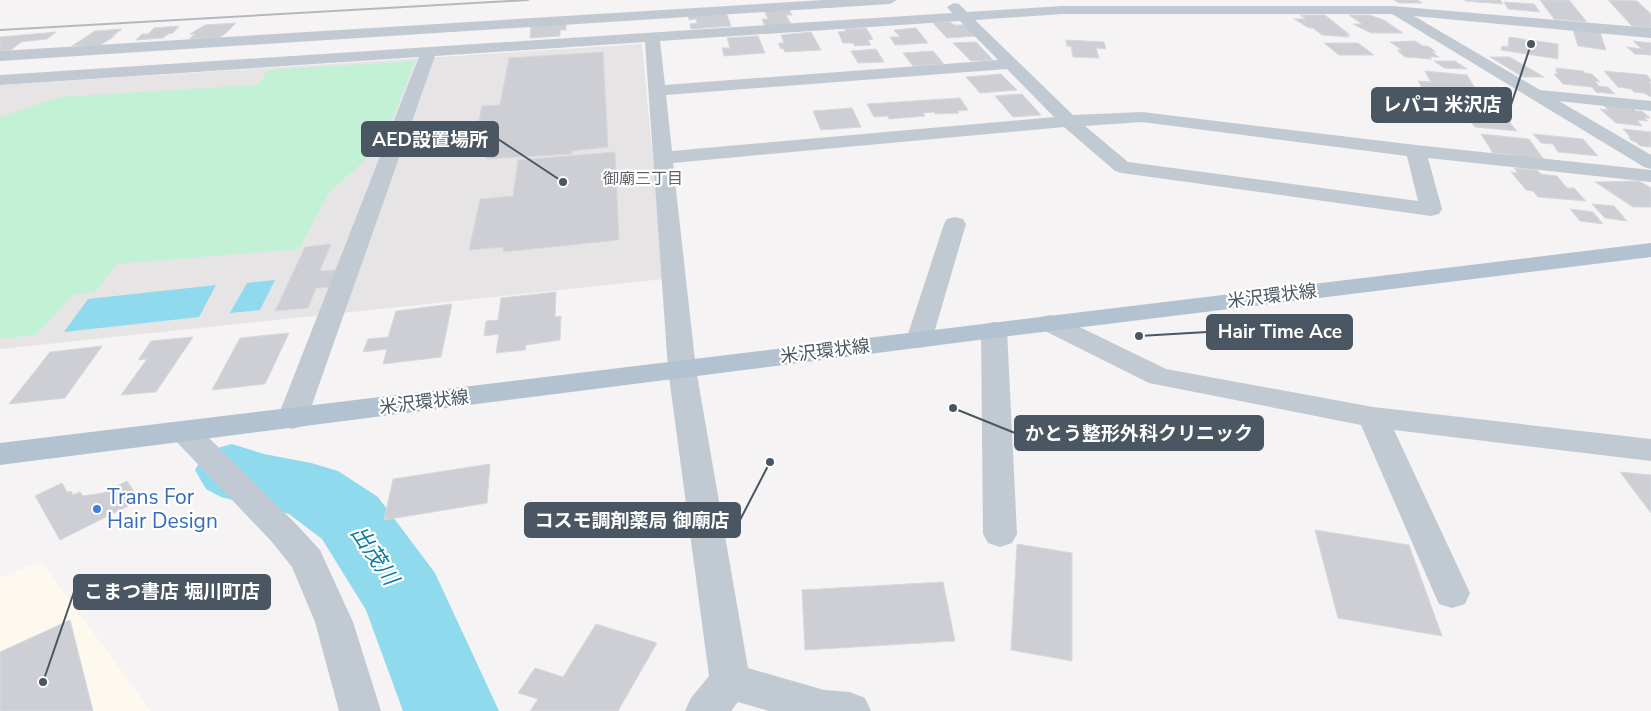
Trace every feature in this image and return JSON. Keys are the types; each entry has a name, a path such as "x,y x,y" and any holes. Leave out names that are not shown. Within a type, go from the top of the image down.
{"main road":[{"name":"米沢環状線","path":"0,454 292,420 682,369 1651,250"}],"street":[{"path":"0,56 890,0"},
{"path":"946,0 1068,121 1122,167 1430,209 1416,151"},
{"path":"1375,0 1651,162"},
{"path":"0,80 1062,10 1392,10 1651,33"},
{"path":"652,37 682,369 718,696 850,711"},
{"path":"292,420 429,52"},
{"path":"657,91 1012,64"},
{"path":"1532,93 1651,106"},
{"path":"664,158 1068,121 1142,117 1416,151 1651,176"},
{"path":"919,340 955,224"},
{"path":"1050,323 1159,377 1374,417 1651,450"},
{"path":"994,330 1000,534"},
{"path":"1374,417 1452,593"},
{"path":"185,432 284,533 307,560 334,622 360,711"}],"shaded area":[{"path":"642,44 664,279 0,349 0,85"},
{"path":"41,561 151,711 0,711 0,578"}],"green space":[{"path":"415,61 382,144 328,194 299,249 116,264 96,292 73,295 36,335 0,339 0,117 60,97 258,85 268,70"}],"water":[{"path":"275,280 260,310 230,313 247,283"},
{"path":"216,285 199,317 64,332 88,299"}],"building":[{"path":"1394,0 1418,0 1422,3 1399,3"},
{"path":"1500,0 1503,4 1465,1"},
{"path":"1540,0 1569,0 1587,22 1554,19"},
{"path":"1608,0 1637,1 1651,14 1651,28 1632,26"},
{"path":"1504,2 1534,4 1540,12 1508,9"},
{"path":"788,8 792,15 786,15 791,24 765,26 762,19 768,19 764,10"},
{"path":"726,12 731,26 691,29 690,24 697,23 696,19 689,20 688,15"},
{"path":"1300,15 1325,15 1350,35 1346,35 1349,37 1322,35 1313,28 1309,28 1294,19 1306,19"},
{"path":"1349,15 1369,15 1384,20 1403,33 1371,33 1353,24 1362,24"},
{"path":"950,22 954,25 966,25 977,36 947,38 933,23"},
{"path":"236,23 218,38 189,39 195,34 190,34 205,25"},
{"path":"566,23 566,30 560,30 560,36 530,38 531,26"},
{"path":"179,26 173,33 163,38 136,40 142,34 148,34 154,28"},
{"path":"866,28 873,39 868,40 871,45 855,46 853,43 843,43 838,32 846,31 845,29"},
{"path":"916,28 928,43 895,45 890,37 900,37 894,30"},
{"path":"122,29 111,37 115,36 100,45 72,46 95,31"},
{"path":"1573,30 1600,32 1606,50 1578,46"},
{"path":"56,32 47,39 21,42 11,50 0,51 0,37"},
{"path":"811,32 821,50 785,52 778,43 784,43 781,35"},
{"path":"758,36 765,53 724,56 722,48 730,48 727,38"},
{"path":"1509,37 1558,44 1558,59 1501,50 1502,46 1508,47"},
{"path":"1066,40 1104,42 1106,49 1096,48 1099,58 1073,57 1071,46 1067,46"},
{"path":"1415,41 1423,46 1428,46 1439,57 1429,57 1432,59 1405,57 1397,50 1402,50 1390,42"},
{"path":"1633,41 1651,43 1651,55 1635,54 1627,47 1642,49"},
{"path":"976,42 993,60 971,61 953,43"},
{"path":"1324,43 1358,43 1374,55 1339,55"},
{"path":"876,49 884,62 858,63 851,51"},
{"path":"933,51 944,64 913,66 903,53"},
{"path":"603,52 608,147 572,151 572,154 486,159 491,132 476,133 482,106 500,105 509,58"},
{"path":"1490,57 1510,57 1544,77 1523,77"},
{"path":"1434,61 1455,61 1467,69 1444,68"},
{"path":"1556,68 1592,74 1600,82 1595,81 1599,86 1608,87 1615,94 1596,92 1592,87 1563,84 1554,74 1558,74 1555,70 1557,70"},
{"path":"1425,71 1467,75 1481,98 1424,92 1418,81 1431,82"},
{"path":"1604,71 1647,75 1651,80 1649,82 1651,84 1651,97 1644,93 1634,92 1631,89 1618,87"},
{"path":"1001,74 1017,90 980,93 966,77"},
{"path":"1022,94 1041,115 1013,117 995,96"},
{"path":"960,98 968,110 957,111 959,113 923,113 925,116 889,119 888,116 874,117 867,104"},
{"path":"1602,104 1632,107 1636,111 1642,111 1650,118 1644,118 1648,121 1637,120 1642,126 1616,123 1600,109 1608,110"},
{"path":"852,108 861,127 821,130 813,111"},
{"path":"1463,113 1504,116 1517,131 1475,127"},
{"path":"1623,129 1651,132 1651,147 1640,146 1632,141"},
{"path":"1481,134 1529,139 1545,161 1493,153"},
{"path":"1533,134 1583,139 1598,156 1558,152 1553,144 1541,143"},
{"path":"615,152 619,240 503,252 504,247 469,250 480,199 513,196 518,160"},
{"path":"1514,168 1537,170 1541,174 1557,176 1567,188 1574,188 1586,201 1538,197 1533,191 1526,190 1511,172 1518,173"},
{"path":"1639,181 1651,188 1651,207 1633,207 1595,182"},
{"path":"1592,204 1614,206 1627,221 1605,218"},
{"path":"1570,209 1593,212 1603,224 1580,221"},
{"path":"331,244 320,271 337,270 330,287 316,288 308,308 275,311 305,247"},
{"path":"556,292 555,317 561,316 560,340 526,345 525,350 496,353 499,334 484,336 486,321 498,320 501,298"},
{"path":"452,304 441,357 383,364 387,349 363,352 368,339 388,337 396,311"},
{"path":"289,333 265,384 212,390 240,338"},
{"path":"193,337 156,392 121,395 147,359 138,360 151,341"},
{"path":"102,346 65,398 9,404 50,352"},
{"path":"490,464 487,503 384,520 393,479"},
{"path":"1620,472 1651,475 1651,513"},
{"path":"127,481 140,500 60,540 35,496 62,483 67,492 71,491 73,495 80,492 83,496 103,493"},
{"path":"1315,530 1409,545 1442,636 1338,618"},
{"path":"1017,544 1072,553 1072,661 1011,650"},
{"path":"943,582 955,641 805,650 802,590"},
{"path":"70,620 93,711 0,711 0,652"},
{"path":"596,624 657,643 618,711 530,711 538,699 518,693 535,668 563,677"}],"waterway":[{"name":"出茂川","path":"232,470 247,478 311,491 350,518 405,598 451,711"}],"railway":[{"path":"0,30 528,0"}],"place":[{"name":"レパコ 米沢店","path":"1531,44"},
{"name":"AED設置場所","path":"563,182"},
{"name":"Hair Time Ace","path":"1139,336"},
{"name":"かとう整形外科クリニック","path":"953,408"},
{"name":"コスモ調剤薬局 御廟店","path":"770,462"},
{"name":"Trans For Hair Design","path":"97,509"},
{"name":"こまつ書店 堀川町店","path":"43,682"}],"district":[{"name":"御廟三丁目","path":"643,178"}]}
